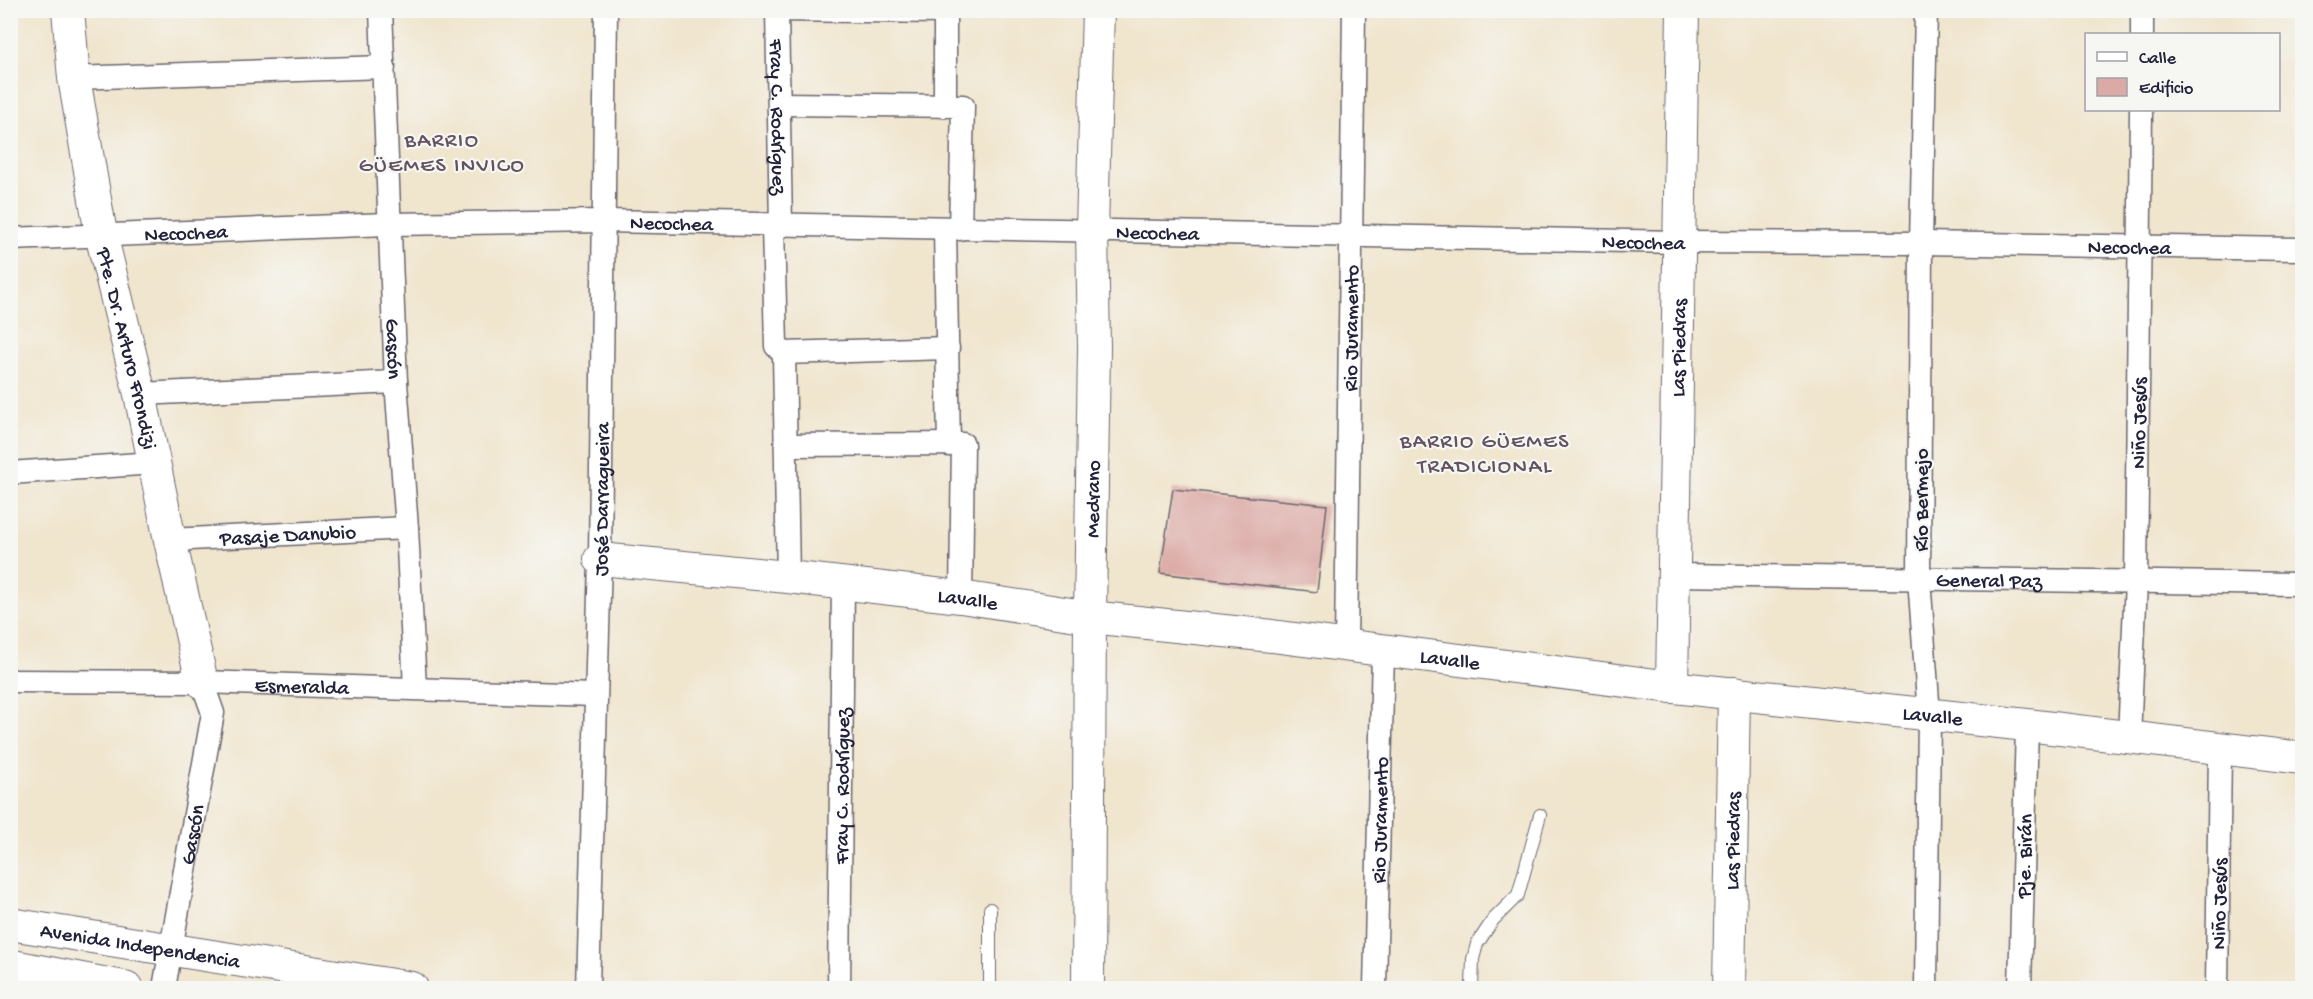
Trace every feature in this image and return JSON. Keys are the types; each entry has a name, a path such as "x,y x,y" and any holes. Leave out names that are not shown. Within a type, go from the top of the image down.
{"highway":[{"name":"Avenida Independencia","path":"10,966 126,988"}],"street":[{"name":"Pte. Dr. Arturo Frondizi","path":"68,10 74,78 101,234 140,394 202,682"},
{"name":"Gascón","path":"381,10 388,224 415,688"},
{"name":"José Darragueira","path":"588,988 600,559 606,10"},
{"path":"777,10 945,11 945,106"},
{"name":"Fray C. Rodríguez","path":"777,10 780,104 776,346 784,353"},
{"name":"Medrano","path":"1088,988 1094,348 1092,229 1098,10"},
{"name":"Rio Juramento","path":"1346,646 1354,10"},
{"name":"Las Piedras","path":"1672,687 1683,10"},
{"name":"Río Bermejo","path":"1926,10 1921,243 1919,578 1929,715 1926,988"},
{"path":"2142,10 2142,33"},
{"path":"74,78 384,67"},
{"path":"780,104 963,106 953,229 948,348 949,445"},
{"name":"Niño Jesús","path":"2129,737 2136,582 2141,111"},
{"name":"Necochea","path":"10,238 388,224 604,221 1678,242 2302,249"},
{"path":"788,577 784,353 948,348"},
{"path":"140,394 396,382"},
{"path":"787,445 963,444 961,597"},
{"path":"10,473 154,463"},
{"name":"Pasaje Danubio","path":"170,540 407,528"},
{"name":"Lavalle","path":"600,559 961,597 1090,616 1672,687 2026,725 2302,758"},
{"name":"General Paz","path":"1674,576 2302,584"},
{"name":"Fray C. Rodríguez","path":"839,988 843,584"},
{"name":"Rio Juramento","path":"1376,988 1383,651"},
{"name":"Esmeralda","path":"10,681 202,682 595,694"},
{"name":"Gascón","path":"164,988 213,713 202,682"},
{"name":"Las Piedras","path":"1729,988 1734,693"},
{"name":"Pje. Birán","path":"2020,988 2026,725"},
{"name":"Niño Jesús","path":"2217,988 2220,748"},
{"name":"Avenida Independencia","path":"10,924 412,988"}],"lane":[{"path":"1472,988 1473,959 1477,944 1493,920 1518,895 1540,815"},
{"path":"990,909 990,988"}],"building":[{"path":"1173,489 1327,505 1317,592 1160,573"}],"district":[{"name":"BARRIO GÜEMES INVICO","path":"442,150"},
{"name":"BARRIO GÜEMES TRADICIONAL","path":"1485,452"}]}
